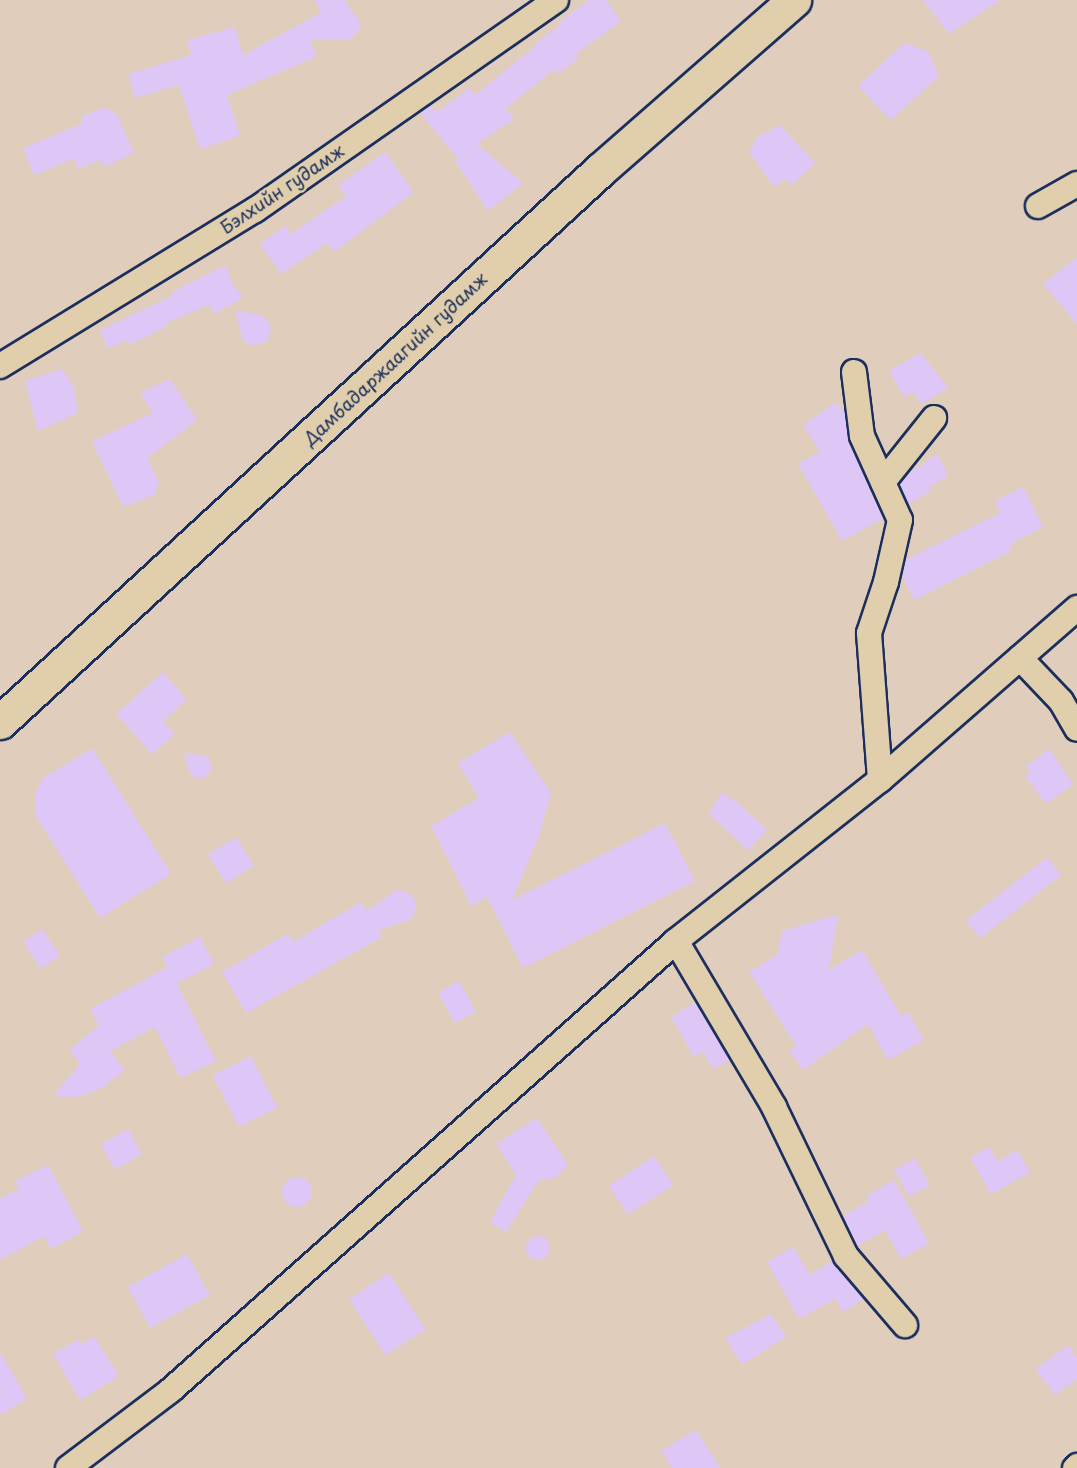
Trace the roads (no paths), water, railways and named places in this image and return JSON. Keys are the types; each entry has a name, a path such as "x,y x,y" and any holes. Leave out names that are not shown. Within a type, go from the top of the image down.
{"main road":[{"name":"Дамбадаржаагийн гудамж","path":"0,723 600,170 794,0"}],"street":[{"name":"Бэлхийн гудамж","path":"0,366 255,210 556,0"},
{"path":"1038,206 1077,184"},
{"path":"854,372 862,436 900,520 886,582 869,633 880,780"},
{"path":"883,482 934,417"},
{"path":"69,1468 171,1390 676,941 880,780 1077,608"},
{"path":"1020,658 1061,701 1077,729"},
{"path":"676,941 774,1107 846,1256 904,1325"}]}
